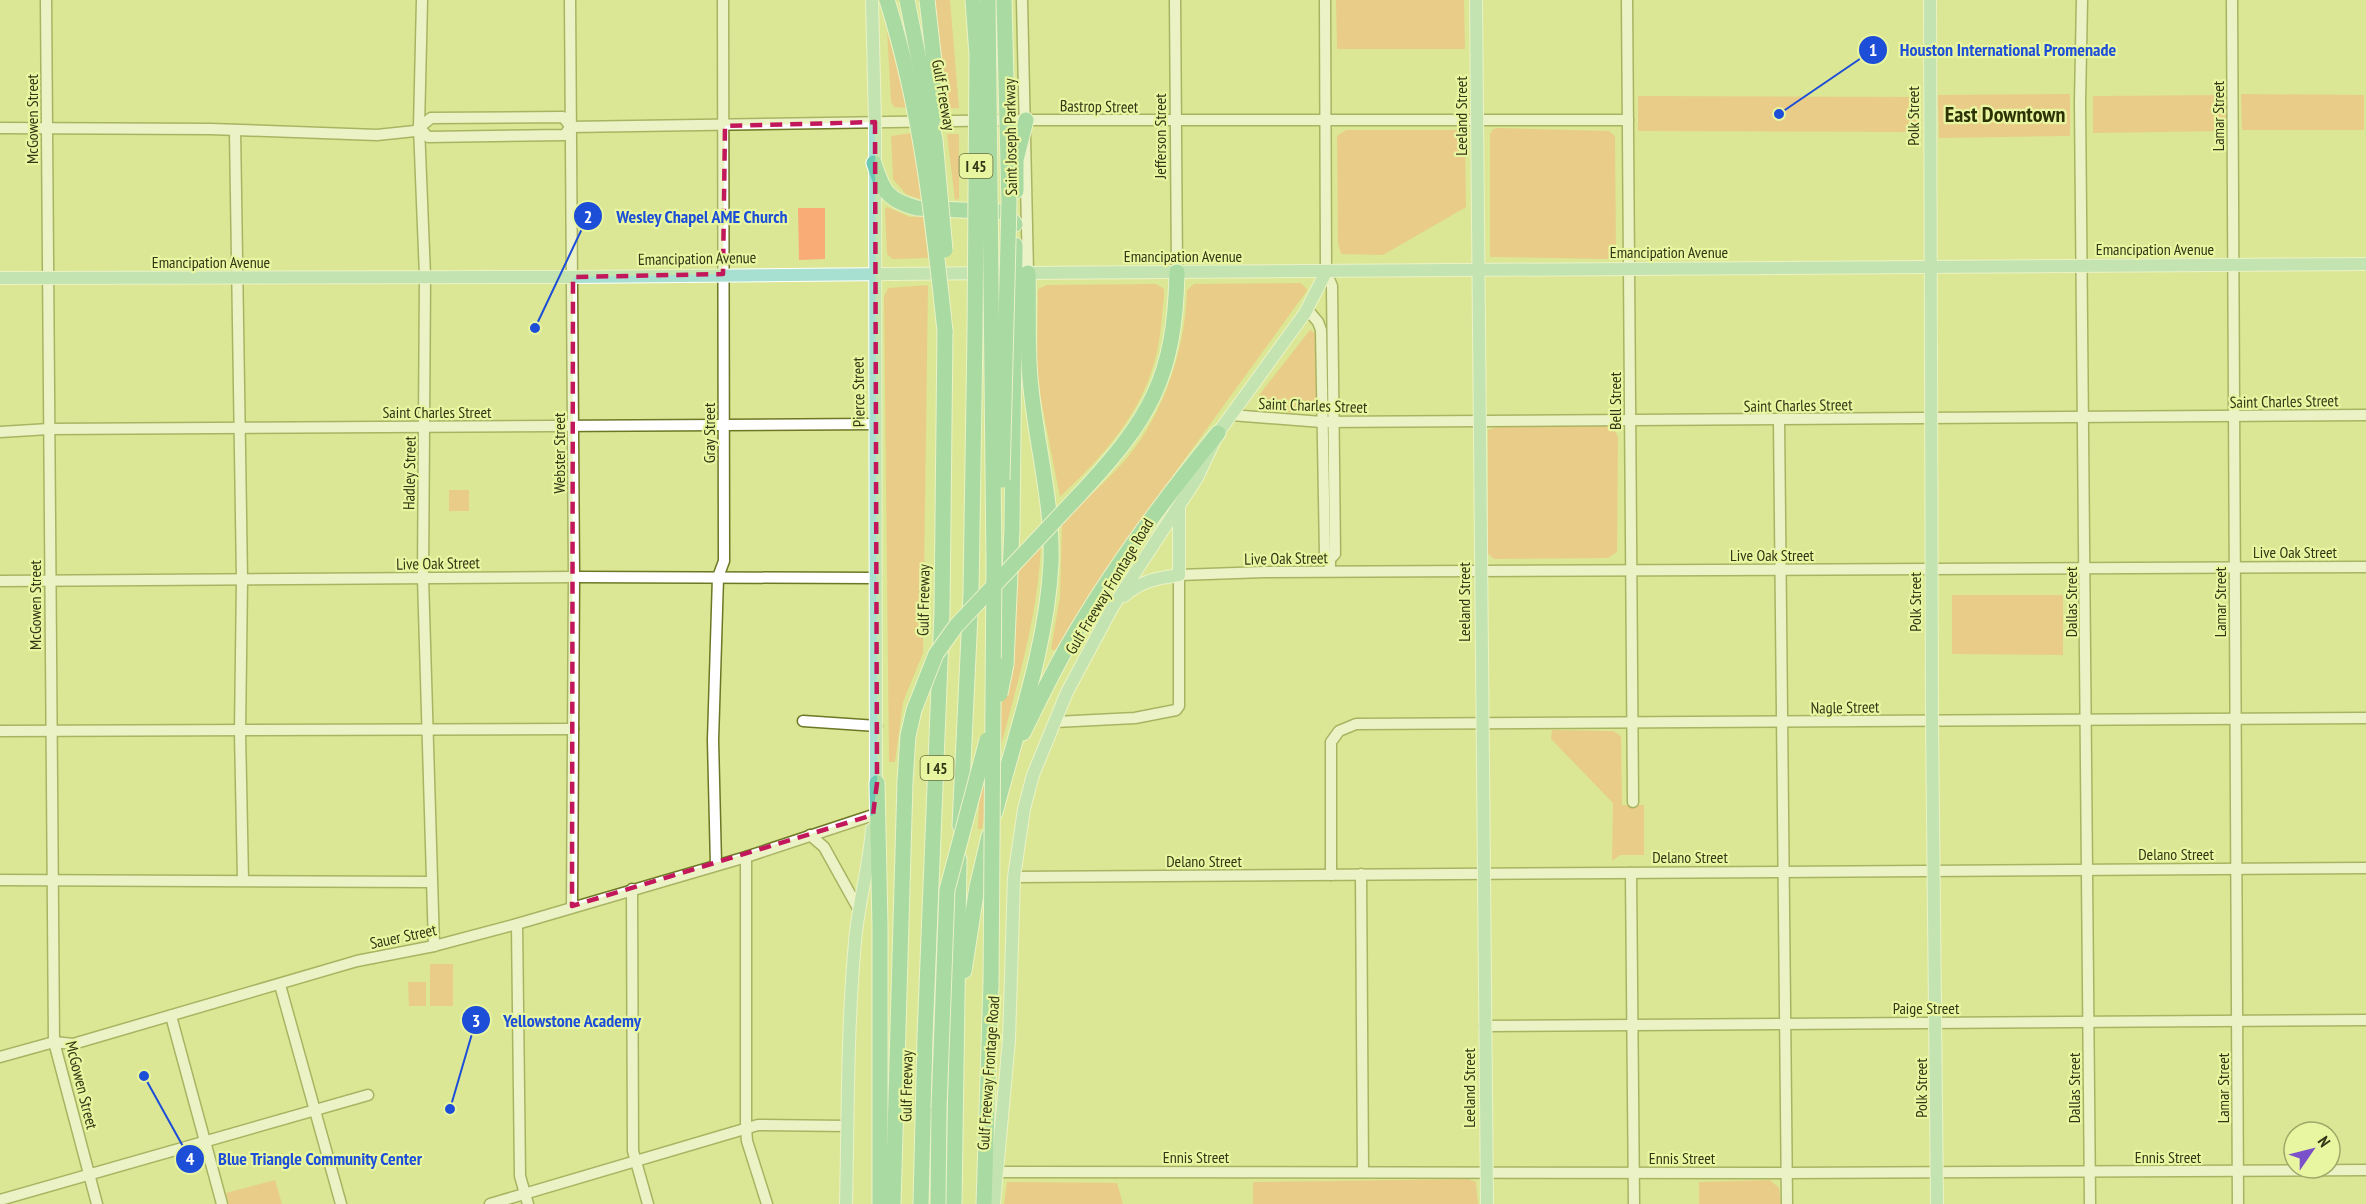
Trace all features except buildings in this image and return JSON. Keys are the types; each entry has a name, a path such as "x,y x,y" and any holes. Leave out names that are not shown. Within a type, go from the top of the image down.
{"highway":[{"path":"887,0 914,95 923,145 945,331"},
{"name":"Gulf Freeway","path":"907,0 927,96 945,229 941,622 921,1204"},
{"path":"927,0 940,111 945,229"},
{"name":"Gulf Freeway","path":"954,1204 957,889 971,593 977,55 973,0"},
{"path":"984,1204 991,984 994,562 988,0"},
{"path":"994,562 1002,490 1008,316 1009,155 1004,0"},
{"path":"957,1010 977,886 1040,636 1051,565 1051,518 1030,377 1016,224 1016,160 1026,120"},
{"path":"874,163 882,187 892,199 902,205 916,208 1005,212 1016,224"},
{"path":"893,1204 905,782 908,736 914,710 936,654 956,626 1116,456 1141,422 1165,370 1176,313 1177,272"},
{"name":"Gulf Freeway","path":"938,1204 947,890 1006,664 1021,273"},
{"path":"1007,766 1077,629 1174,487 1218,433"},
{"path":"877,783 880,926 880,1204"}],"main road":[{"name":"Pierce Street","path":"872,0 875,122 873,273 877,783"},
{"name":"Leeland Street","path":"1476,0 1487,1204"},
{"name":"Polk Street","path":"1930,0 1931,569 1937,1204"},
{"name":"Emancipation Avenue","path":"0,278 237,279 2366,264"},
{"name":"Gulf Freeway Frontage Road","path":"994,1204 1010,1040 1014,877 1024,809 1033,775 1085,654 1112,608 1197,478 1218,433 1307,309 1326,272"},
{"path":"1112,608 1135,586 1179,575 1179,505"},
{"path":"846,1204 852,982 859,910 869,866 877,783"}],"street":[{"name":"McGowen Street","path":"46,0 54,1042 97,1204"},
{"name":"Hadley Street","path":"422,0 419,127 425,276 423,578 434,946"},
{"name":"Webster Street","path":"570,0 574,427 572,906"},
{"name":"Gray Street","path":"716,865 713,740 718,577 724,561 723,0"},
{"name":"Saint Joseph Parkway","path":"1021,273 1026,120 1022,0"},
{"name":"Jefferson Street","path":"1175,0 1177,272"},
{"path":"1325,0 1326,272 1332,285 1334,422 1335,554 1330,559 1330,572"},
{"name":"Bell Street","path":"1627,0 1633,802"},
{"name":"Dallas Street","path":"2082,0 2081,265 2086,568 2090,1204"},
{"name":"Lamar Street","path":"2232,0 2238,1204"},
{"name":"Bastrop Street","path":"0,128 236,130 377,135 415,131 431,118 563,117 570,127"},
{"name":"Bastrop Street","path":"570,127 1026,120 1175,122 1628,120"},
{"name":"Bastrop Street","path":"419,127 428,137 565,135 570,127"},
{"path":"236,130 243,880"},
{"path":"1307,309 1318,322 1321,330 1325,554 1330,559"},
{"name":"Saint Charles Street","path":"1231,415 1322,422 1630,422 2366,415"},
{"path":"1779,420 1787,1204"},
{"name":"Saint Charles Street","path":"0,432 49,429 875,424"},
{"name":"Live Oak Street","path":"1179,575 1330,572 2366,567"},
{"path":"1054,722 1135,718 1176,710 1179,706 1179,575"},
{"name":"Live Oak Street","path":"0,581 574,577 876,578"},
{"name":"Nagle Street","path":"1331,875 1331,742 1339,731 1356,724 2366,718"},
{"path":"803,721 877,726"},
{"path":"0,731 240,732 573,729"},
{"name":"Sauer Street","path":"0,1057 54,1042 73,1044 357,961 434,946 517,924 572,906 746,857 873,815"},
{"path":"810,835 824,847 859,910"},
{"path":"746,857 746,1128 747,1141 767,1204"},
{"name":"Delano Street","path":"1014,877 2366,868"},
{"path":"1631,873 1634,1204"},
{"path":"1361,874 1362,1172"},
{"path":"0,880 431,882"},
{"path":"632,890 633,1151 648,1204"},
{"path":"517,924 520,1176 526,1198"},
{"path":"280,985 341,1204"},
{"path":"171,1016 222,1204"},
{"name":"Paige Street","path":"1485,1026 2366,1020"},
{"path":"0,1200 90,1176 314,1108 368,1095"},
{"path":"490,1204 526,1198 635,1161 758,1125 847,1126"},
{"name":"Ennis Street","path":"997,1172 1937,1173 2366,1170"}],"highlighted area":[{"path":"875,122 877,783 873,815 572,906 573,277 723,274 725,126"}],"shaded area":[{"path":"931,0 950,0 959,108 944,109"},
{"path":"1336,0 1464,0 1465,49 1337,49"},
{"path":"887,30 907,108 894,107 891,102"},
{"path":"2070,94 2070,136 1939,138 1938,95"},
{"path":"2241,94 2364,95 2364,130 2242,130"},
{"path":"2226,95 2226,131 2093,133 2093,96"},
{"path":"1638,96 1920,97 1920,132 1638,131"},
{"path":"1493,129 1609,131 1615,136 1616,251 1610,259 1490,257 1490,134"},
{"path":"1346,130 1459,130 1465,139 1466,207 1383,255 1341,254 1338,243 1337,136"},
{"path":"912,133 922,200 906,194 893,179 891,136"},
{"path":"947,134 959,134 959,199 955,200"},
{"path":"887,207 910,217 923,216 928,258 893,259 887,254 885,209"},
{"path":"798,208 825,208 825,259 799,260"},
{"path":"1301,283 1307,289 1306,292 1174,474 1057,651 1051,649 1060,597 1062,523 1124,461 1151,423 1174,368 1183,328 1187,290 1194,284"},
{"path":"1156,284 1164,289 1160,331 1151,374 1142,394 1120,432 1092,465 1060,497 1041,400 1037,365 1038,289 1047,285"},
{"path":"928,285 923,653 903,702 895,762 889,762 884,297 888,288"},
{"path":"1310,330 1317,334 1319,408 1317,413 1268,412 1259,400 1259,395"},
{"path":"1607,426 1615,431 1618,437 1617,552 1608,558 1494,559 1488,554 1488,430 1496,427"},
{"path":"449,490 469,490 469,511 449,511"},
{"path":"1041,545 1038,581 1025,653 982,829 978,829 980,781 997,727 1010,667 1016,573"},
{"path":"1952,595 2063,595 2063,655 1952,654"},
{"path":"1552,730 1613,731 1621,736 1622,805 1644,805 1644,855 1620,855 1612,861 1613,803 1551,739"},
{"path":"430,964 453,964 453,1006 430,1006"},
{"path":"408,982 426,982 426,1006 409,1006"},
{"path":"1468,1179 1476,1182 1478,1204 1253,1204 1253,1182"},
{"path":"275,1180 282,1204 229,1204 226,1193"},
{"path":"1770,1180 1779,1188 1781,1204 1699,1204 1699,1182"},
{"path":"1007,1182 1117,1183 1123,1204 1004,1204"}],"place":[{"name":"Houston International Promenade","path":"1779,114"},
{"name":"Wesley Chapel AME Church","path":"535,328"},
{"name":"Blue Triangle Community Center","path":"144,1076"},
{"name":"Yellowstone Academy","path":"450,1109"}],"district":[{"name":"East Downtown","path":"2005,114"}]}
